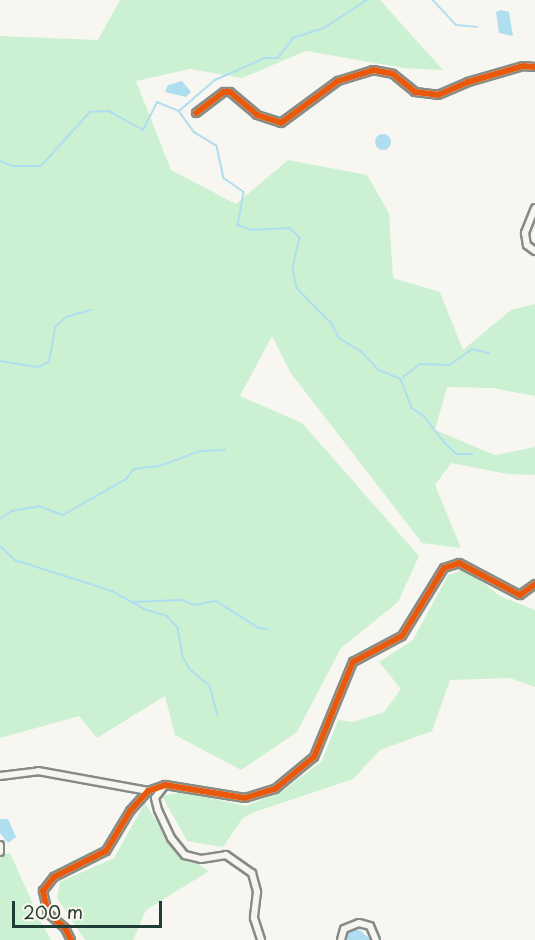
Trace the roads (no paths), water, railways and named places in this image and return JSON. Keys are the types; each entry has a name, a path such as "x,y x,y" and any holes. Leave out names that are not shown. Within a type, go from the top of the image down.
{"street":[{"path":"196,113 224,92 230,92 257,115 280,123 338,81 373,70 393,74 416,92 438,95 468,82 523,66 535,67"},
{"path":"535,208 525,232 527,245 535,251"},
{"path":"71,940 65,928 48,913 43,891 54,877 106,851 130,811 148,791 165,785 245,798 275,789 302,769 314,757 323,739 351,666 357,659 388,647 402,636 423,608 437,576 450,563 459,563 520,596 535,584"},
{"path":"0,776 38,771 91,778 105,784 148,791"},
{"path":"165,785 154,798 171,838 185,855 201,859 226,855 252,873 257,892 254,918 261,940"},
{"path":"0,844 0,852"},
{"path":"341,940 344,929 359,923 370,926 376,940"}],"water":[{"path":"501,10 509,12 513,36 499,33 496,12"},
{"path":"182,81 191,92 186,97 165,92 168,85"},
{"path":"383,134 389,136 391,142 389,148 383,150 377,148 375,142 377,136"},
{"path":"0,819 8,819 16,837 8,843 0,833"},
{"path":"349,930 360,930 371,940 346,940"}],"waterway":[{"path":"0,161 14,166 41,166 90,112 109,111 143,130 157,102 179,111 215,80 265,58 278,58 293,38 326,27 367,0"},
{"path":"433,0 456,25 477,27"},
{"path":"179,111 194,132 217,146 224,178 244,192 238,225 251,230 290,228 300,238 293,269 297,288 333,325 339,338 362,352 379,370 401,379 412,408 424,416 444,442 457,454 472,454"},
{"path":"0,361 39,367 49,362 55,327 66,317 91,310"},
{"path":"403,377 420,364 450,365 472,349 489,353"},
{"path":"0,519 12,511 39,506 63,515 126,479 134,469 160,466 200,451 225,450"},
{"path":"0,546 15,560 112,591 144,609 167,616 178,628 183,657 190,669 210,686 218,715"},
{"path":"132,602 182,600 195,605 216,601 259,628 268,629"}]}
